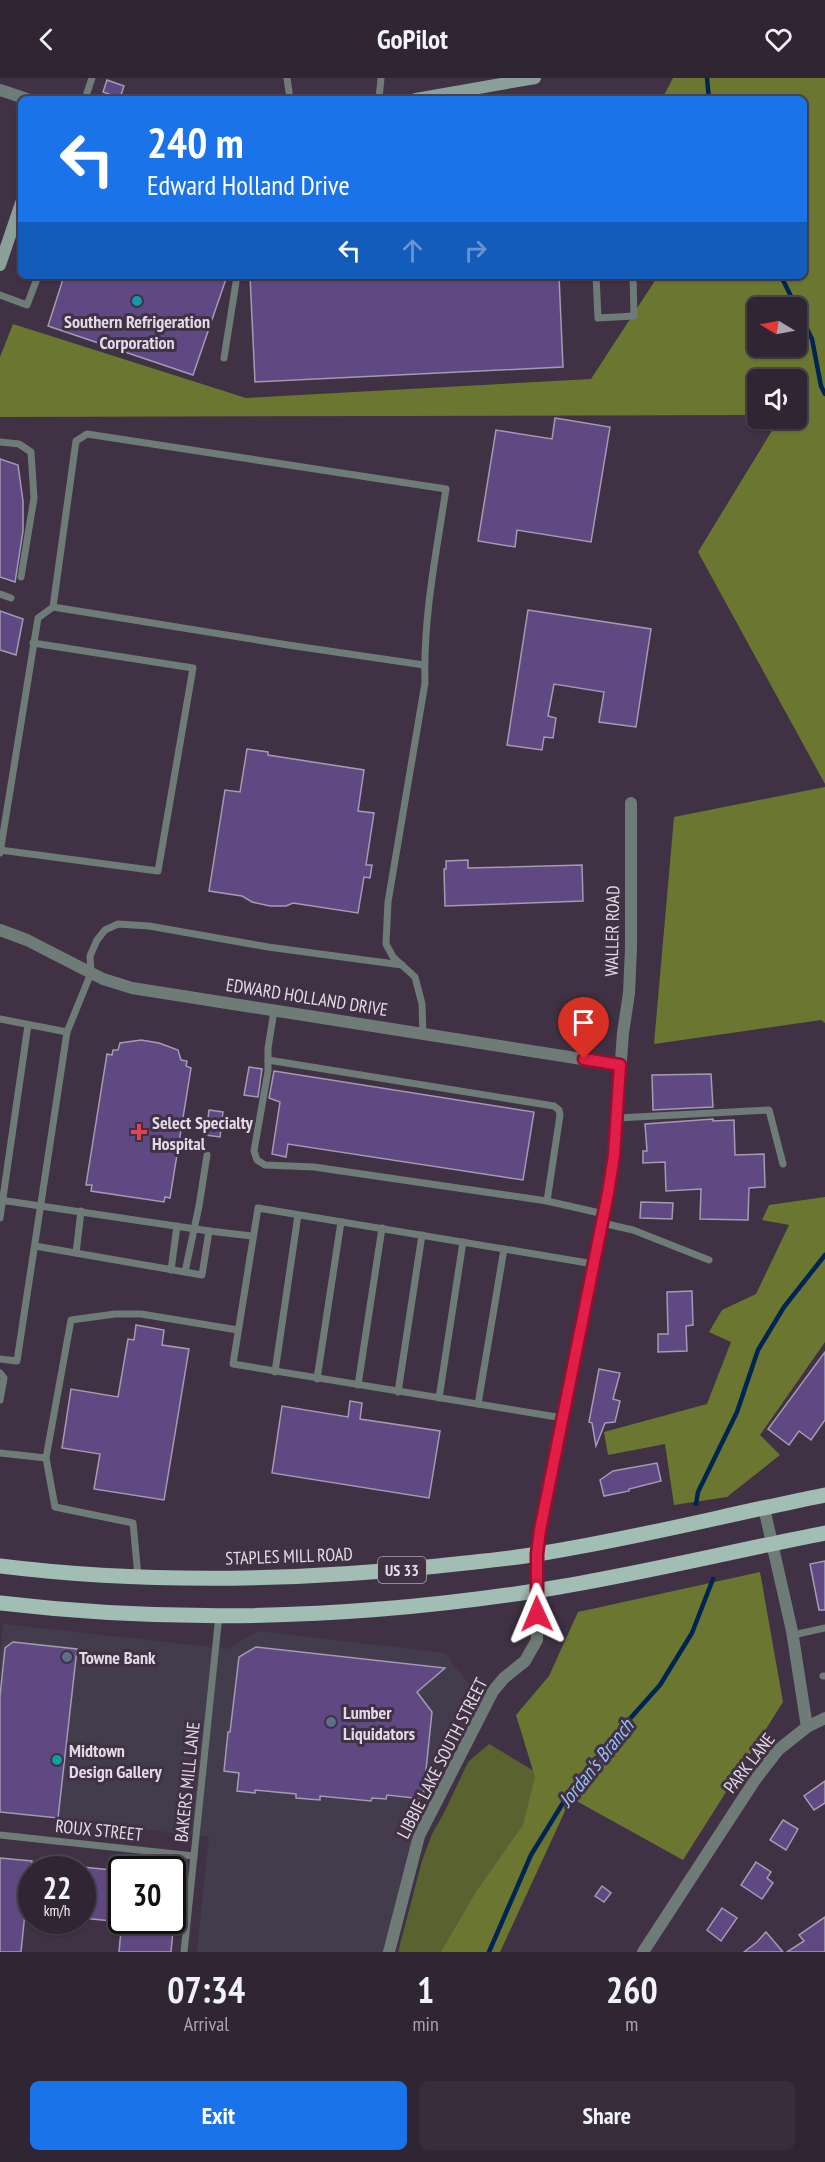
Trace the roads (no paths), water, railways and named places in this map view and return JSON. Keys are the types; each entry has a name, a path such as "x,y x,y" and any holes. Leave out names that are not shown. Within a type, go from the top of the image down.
{"main road":[{"name":"STAPLES MILL ROAD","path":"0,1566 138,1576 219,1578 323,1576 388,1571 537,1554 825,1495"},
{"name":"US 33","path":"0,1603 130,1613 219,1615 365,1610 438,1604 583,1583 825,1533"}],"street":[{"path":"434,96 535,78"},
{"path":"0,90 18,96"},
{"path":"0,265 18,212"},
{"name":"WALLER ROAD","path":"537,1591 537,1554 540,1530 614,1155 620,1065 629,993 632,803"},
{"name":"EDWARD HOLLAND DRIVE","path":"0,930 27,940 91,972 132,988 620,1065"},
{"path":"764,1508 793,1635 807,1727"},
{"name":"LIBBIE LAKE SOUTH STREET","path":"388,1952 415,1850 427,1819 493,1691 504,1678 525,1661 534,1648 538,1632 537,1591"},
{"name":"PARK LANE","path":"643,1952 755,1780 778,1750 807,1727 825,1718"}],"lane":[{"path":"86,96 92,78"},
{"path":"287,78 290,96"},
{"path":"379,96 381,78"},
{"path":"0,296 27,305 37,279"},
{"path":"224,358 237,279"},
{"path":"596,279 598,318 634,316 633,279"},
{"path":"53,607 76,441 87,434 446,489 428,611 424,683 388,902 386,944 393,957 415,977 422,1004 423,1034"},
{"path":"0,442 20,444 31,452 34,498 21,577"},
{"path":"0,594 11,598"},
{"path":"33,643 193,668 158,871 0,851 33,643 38,618 53,607 424,665"},
{"path":"0,1359 17,1362 67,1032 91,972 90,956 97,940 105,930 118,924 149,926 268,947 402,965"},
{"path":"274,1011 268,1071 254,1151 257,1160 265,1165 314,1167 547,1201 603,1218 709,1260"},
{"path":"0,1020 67,1032"},
{"path":"0,1218 28,1025"},
{"path":"268,1060 554,1106 559,1110 560,1115 547,1201"},
{"path":"616,1118 769,1110 783,1164"},
{"path":"185,1272 207,1155"},
{"path":"2,1200 252,1236"},
{"path":"563,1418 233,1364 252,1236 258,1208 594,1264"},
{"path":"76,1253 81,1211"},
{"path":"276,1372 298,1215"},
{"path":"317,1379 341,1222"},
{"path":"171,1270 177,1226"},
{"path":"358,1386 382,1228"},
{"path":"35,1246 202,1275 209,1231"},
{"path":"398,1392 422,1235"},
{"path":"439,1398 463,1242"},
{"path":"478,1404 504,1248"},
{"path":"138,1576 134,1522 55,1507 46,1458 71,1320 115,1314 141,1314 238,1330"},
{"path":"0,1373 4,1378 0,1400"},
{"path":"0,1453 46,1458"},
{"name":"BAKERS MILL LANE","path":"184,1952 219,1615"},
{"path":"793,1635 825,1628"},
{"name":"ROUX STREET","path":"0,1835 194,1856"}],"waterway":[{"name":"Jordan's Branch","path":"707,78 709,96"},
{"name":"Jordan's Branch","path":"782,279 812,339 821,386 825,394"},
{"name":"Jordan's Branch","path":"696,1504 698,1492 737,1412 758,1350 784,1307 825,1255"},
{"name":"Jordan's Branch","path":"489,1952 531,1855 566,1798 611,1740 660,1685 692,1633 713,1579"}],"place":[{"name":"Southern Refrigeration Corporation","path":"137,301"},
{"name":"Select Specialty Hospital","path":"139,1132"},
{"name":"Towne Bank","path":"67,1657"},
{"name":"Lumber Liquidators","path":"331,1722"},
{"name":"Midtown Design Gallery","path":"57,1760"}]}
